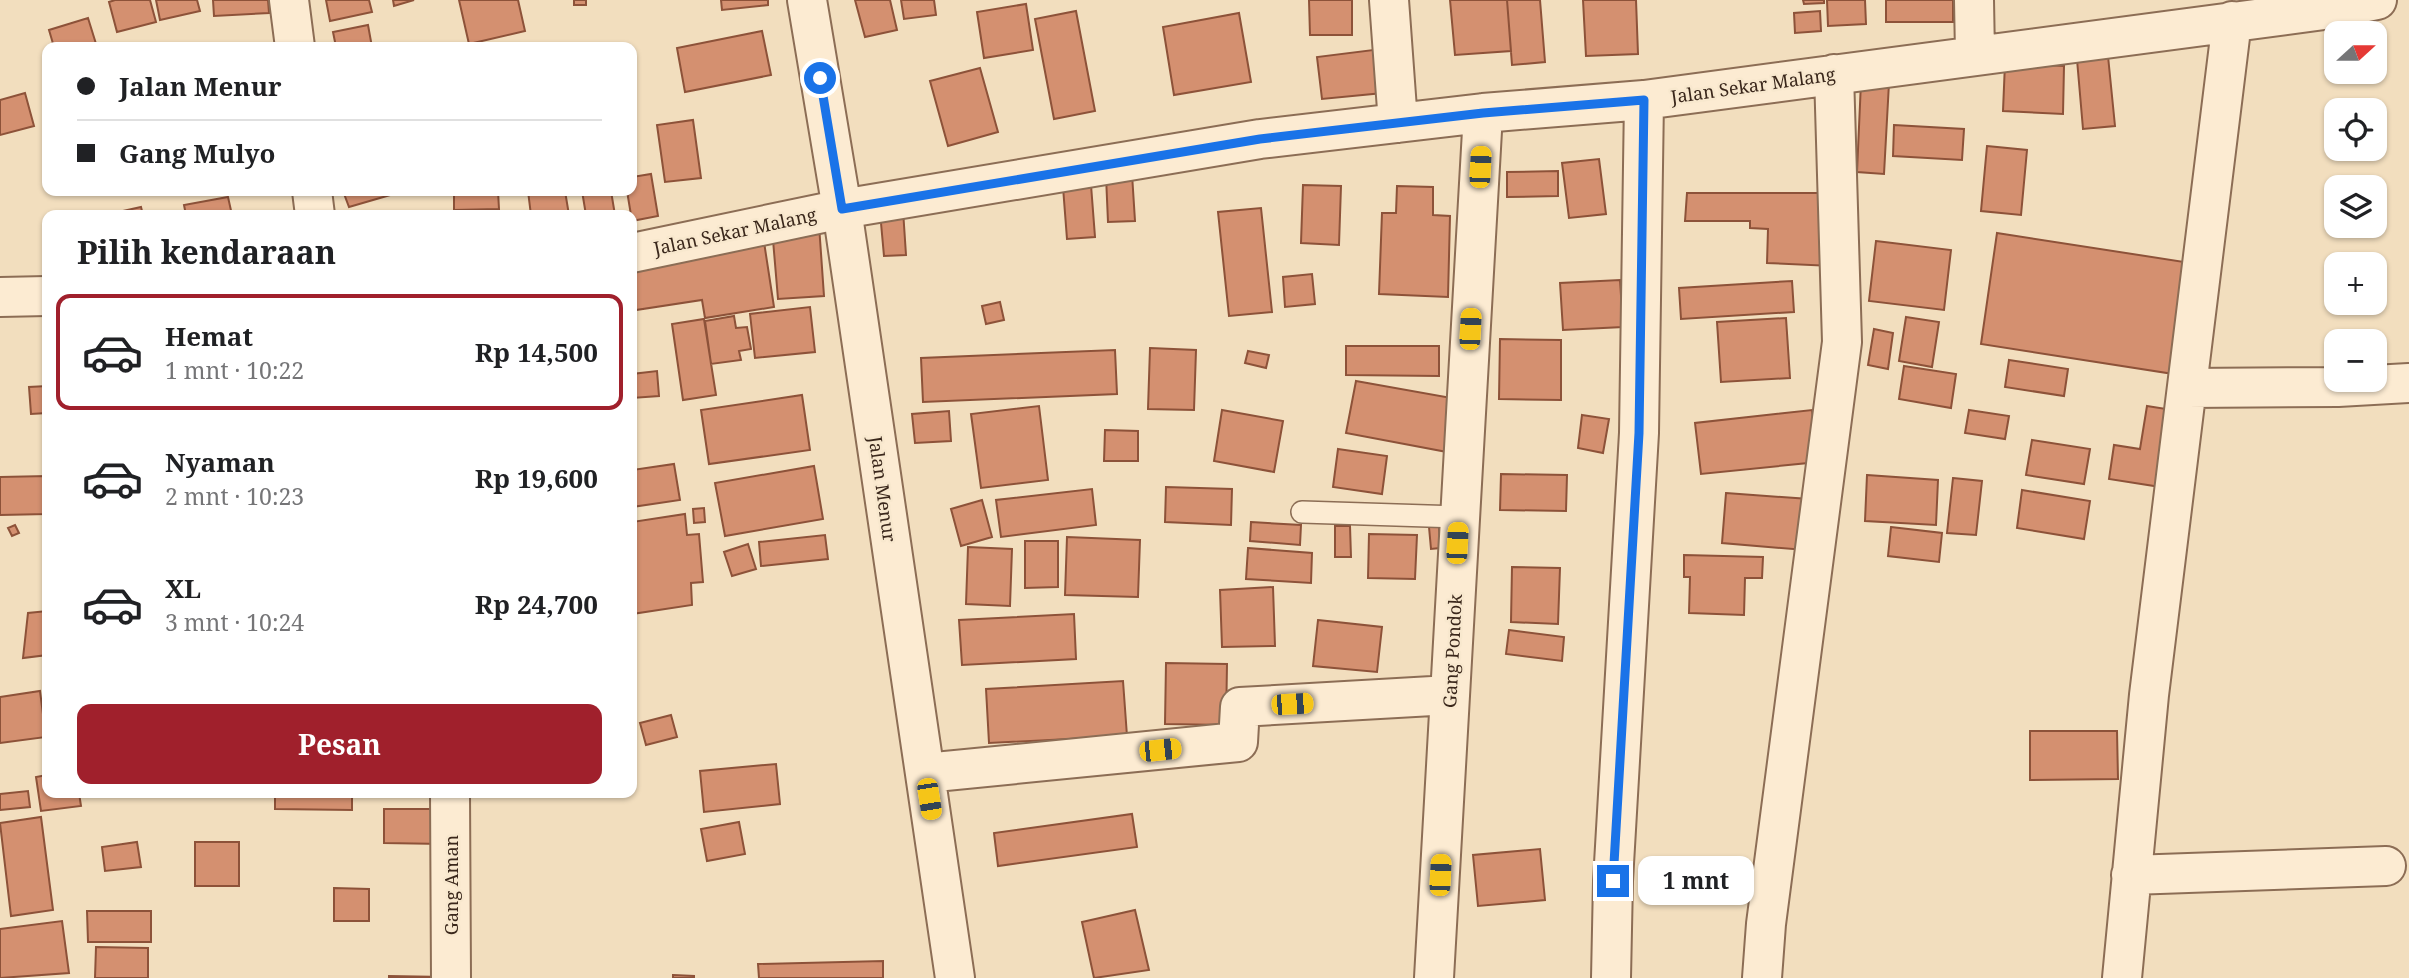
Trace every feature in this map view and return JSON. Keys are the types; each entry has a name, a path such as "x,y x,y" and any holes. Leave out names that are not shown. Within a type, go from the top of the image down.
{"street":[{"path":"289,0 294,42"},
{"name":"Jalan Menur","path":"807,0 842,209 955,978"},
{"path":"1389,0 1398,123"},
{"path":"1974,0 1975,54"},
{"name":"Jalan Sekar Malang","path":"637,252 842,209 1260,139 1483,113 1644,100 2378,0"},
{"path":"2122,978 2149,695 2232,21"},
{"path":"1762,978 1766,925 1842,342 1834,74"},
{"path":"1611,978 1613,881 1639,433 1644,100"},
{"name":"Gang Pondok","path":"1434,978 1483,113"},
{"path":"0,297 42,296"},
{"path":"2187,388 2338,387 2409,383"},
{"path":"925,773 1238,743 1240,707 1450,695"},
{"name":"Gang Aman","path":"450,798 451,978"},
{"path":"2131,875 2386,866"}],"lane":[{"path":"1302,512 1459,517"}],"building":[{"path":"150,0 156,22 117,32 109,2"},
{"path":"156,0 197,0 200,11 160,20"},
{"path":"213,0 268,0 269,13 214,16"},
{"path":"326,0 369,0 372,12 330,21"},
{"path":"393,0 414,0 394,6"},
{"path":"459,0 518,0 525,31 469,42"},
{"path":"574,0 586,0 586,5 574,5"},
{"path":"721,0 768,0 768,5 722,10"},
{"path":"855,0 890,0 897,30 865,37"},
{"path":"901,0 934,0 936,15 904,19"},
{"path":"1309,0 1352,0 1352,35 1310,35"},
{"path":"1450,0 1507,0 1511,51 1455,55"},
{"path":"1507,0 1540,0 1545,62 1512,65"},
{"path":"1583,0 1636,0 1638,54 1586,56"},
{"path":"1803,0 1824,0 1824,3 1804,4"},
{"path":"1827,0 1865,0 1866,24 1828,26"},
{"path":"1886,0 1953,0 1953,22 1886,22"},
{"path":"1026,4 1033,50 984,58 977,12"},
{"path":"1076,11 1095,111 1054,119 1035,19"},
{"path":"1820,11 1821,31 1795,33 1794,13"},
{"path":"1239,13 1251,82 1174,95 1163,27"},
{"path":"88,18 95,42 53,42 49,30"},
{"path":"368,25 371,42 335,42 333,32"},
{"path":"762,31 771,75 685,92 677,48"},
{"path":"2107,46 2115,126 2083,129 2076,48"},
{"path":"1389,48 1393,92 1322,99 1317,57"},
{"path":"2005,63 2064,66 2063,114 2003,111"},
{"path":"980,68 998,132 948,146 930,81"},
{"path":"1861,82 1889,83 1884,174 1857,172"},
{"path":"25,93 34,126 0,135 0,100"},
{"path":"693,120 701,178 665,182 657,125"},
{"path":"1894,125 1964,129 1962,160 1893,156"},
{"path":"1987,146 2027,150 2021,215 1981,211"},
{"path":"1599,159 1606,214 1569,218 1562,163"},
{"path":"1558,171 1558,196 1507,197 1507,172"},
{"path":"651,174 658,216 637,220 637,210 630,210 628,196 637,196 637,176"},
{"path":"1132,174 1135,221 1108,222 1106,176"},
{"path":"1091,185 1095,237 1067,239 1063,187"},
{"path":"1303,185 1341,186 1339,245 1301,243"},
{"path":"1397,186 1433,187 1433,215 1450,216 1448,297 1379,294 1382,213 1396,213"},
{"path":"1687,193 1836,193 1832,266 1767,263 1768,229 1750,228 1750,221 1685,221"},
{"path":"345,196 387,196 349,207"},
{"path":"454,196 498,196 499,209 454,210"},
{"path":"529,196 566,196 568,210 530,210"},
{"path":"583,196 612,196 614,210 585,210"},
{"path":"228,197 231,210 185,210 184,205"},
{"path":"1261,208 1272,312 1229,316 1218,212"},
{"path":"903,210 906,255 884,256 880,212"},
{"path":"819,225 824,296 778,299 772,228"},
{"path":"1997,233 2197,264 2180,375 1981,344"},
{"path":"1876,241 1951,250 1944,310 1869,301"},
{"path":"764,242 774,307 705,318 702,300 637,310 637,261"},
{"path":"1312,274 1315,304 1285,307 1283,277"},
{"path":"1620,280 1623,327 1563,330 1560,283"},
{"path":"1792,281 1794,312 1681,319 1679,288"},
{"path":"1000,302 1004,320 986,324 982,306"},
{"path":"810,307 815,352 755,358 750,314"},
{"path":"734,316 736,328 747,327 751,349 739,351 741,360 711,364 705,321"},
{"path":"1906,317 1939,322 1932,367 1899,361"},
{"path":"1786,318 1790,378 1721,382 1717,322"},
{"path":"704,319 716,395 683,400 672,324"},
{"path":"1874,329 1893,333 1888,369 1868,365"},
{"path":"1500,339 1561,340 1561,400 1499,399"},
{"path":"1346,346 1439,346 1439,376 1346,375"},
{"path":"1150,348 1196,350 1194,410 1148,409"},
{"path":"1115,350 1117,394 923,402 921,358"},
{"path":"1248,351 1269,355 1266,368 1245,363"},
{"path":"2009,360 2068,369 2064,396 2005,387"},
{"path":"1904,366 1956,374 1951,408 1899,399"},
{"path":"657,371 659,396 637,398 637,373"},
{"path":"1356,381 1457,399 1447,452 1346,433"},
{"path":"42,386 42,413 31,414 29,387"},
{"path":"802,395 810,450 709,464 701,410"},
{"path":"1039,406 1048,480 981,488 971,414"},
{"path":"2147,406 2179,411 2167,488 2109,479 2114,445 2140,449"},
{"path":"1222,410 1283,421 1274,472 1214,461"},
{"path":"1812,410 1818,462 1701,474 1695,423"},
{"path":"1969,410 2009,416 2005,439 1965,433"},
{"path":"949,411 951,441 915,443 912,414"},
{"path":"1582,415 1609,419 1603,453 1578,448"},
{"path":"1105,430 1138,431 1138,461 1104,461"},
{"path":"2032,440 2090,449 2084,484 2026,475"},
{"path":"1338,449 1387,456 1382,494 1333,487"},
{"path":"674,464 680,500 637,506 637,469"},
{"path":"814,466 823,519 725,536 715,483"},
{"path":"1501,474 1567,475 1566,511 1500,510"},
{"path":"1867,475 1938,480 1936,525 1865,521"},
{"path":"42,476 42,514 0,515 0,477"},
{"path":"1953,478 1982,481 1976,535 1947,533"},
{"path":"1166,487 1232,489 1231,525 1165,522"},
{"path":"1092,489 1096,525 1001,537 996,500"},
{"path":"2022,490 2090,501 2084,539 2017,528"},
{"path":"1726,493 1809,499 1805,550 1722,543"},
{"path":"982,500 992,537 961,546 951,509"},
{"path":"704,508 705,522 694,523 693,509"},
{"path":"685,514 687,535 699,534 703,582 691,583 692,605 637,613 637,521"},
{"path":"1251,522 1301,525 1300,545 1250,541"},
{"path":"15,525 19,533 12,536 8,528"},
{"path":"1335,526 1350,526 1351,557 1335,557"},
{"path":"1429,527 1439,527 1440,548 1431,549"},
{"path":"1891,527 1942,533 1939,562 1888,556"},
{"path":"1369,534 1417,535 1415,579 1368,578"},
{"path":"825,535 828,559 761,566 759,542"},
{"path":"1067,537 1140,540 1138,597 1065,595"},
{"path":"1025,541 1058,541 1058,587 1025,588"},
{"path":"748,544 756,569 732,576 724,552"},
{"path":"968,547 1012,549 1010,606 966,604"},
{"path":"1248,548 1312,553 1311,583 1246,579"},
{"path":"1684,555 1763,557 1762,578 1745,578 1744,615 1689,613 1690,577 1684,577"},
{"path":"1512,567 1560,568 1558,624 1511,622"},
{"path":"1273,587 1275,646 1222,647 1220,590"},
{"path":"42,612 42,656 23,658 28,613"},
{"path":"1074,614 1076,659 962,665 959,620"},
{"path":"1318,620 1382,627 1377,672 1313,666"},
{"path":"1509,630 1564,637 1562,661 1506,654"},
{"path":"1166,663 1227,664 1226,725 1165,724"},
{"path":"1123,681 1127,736 989,743 986,689"},
{"path":"40,691 42,738 0,743 0,697"},
{"path":"671,715 677,737 646,745 640,723"},
{"path":"2030,731 2117,731 2118,779 2030,780"},
{"path":"776,764 780,804 704,812 700,771"},
{"path":"42,776 42,798 80,798 81,806 41,811 36,777"},
{"path":"28,791 30,807 0,810 0,794"},
{"path":"275,798 352,798 352,810 275,809"},
{"path":"384,809 443,809 443,844 384,843"},
{"path":"1132,814 1137,847 998,866 994,833"},
{"path":"41,817 53,910 11,916 0,823"},
{"path":"739,822 745,854 707,861 701,829"},
{"path":"137,842 141,867 105,871 102,847"},
{"path":"195,842 239,842 239,886 195,886"},
{"path":"1540,849 1545,900 1478,906 1473,855"},
{"path":"334,888 369,889 369,921 334,921"},
{"path":"1135,910 1149,970 1094,978 1082,922"},
{"path":"87,911 151,911 151,942 88,942"},
{"path":"62,921 69,973 0,978 0,929"},
{"path":"96,947 148,948 148,978 95,978"},
{"path":"883,961 883,978 759,978 758,964"},
{"path":"673,975 694,976 694,978 673,978"},
{"path":"445,977 445,978 389,978"}],"route":[{"path":"820,78 842,209 1260,139 1483,113 1644,100 1639,433 1613,881"}]}
